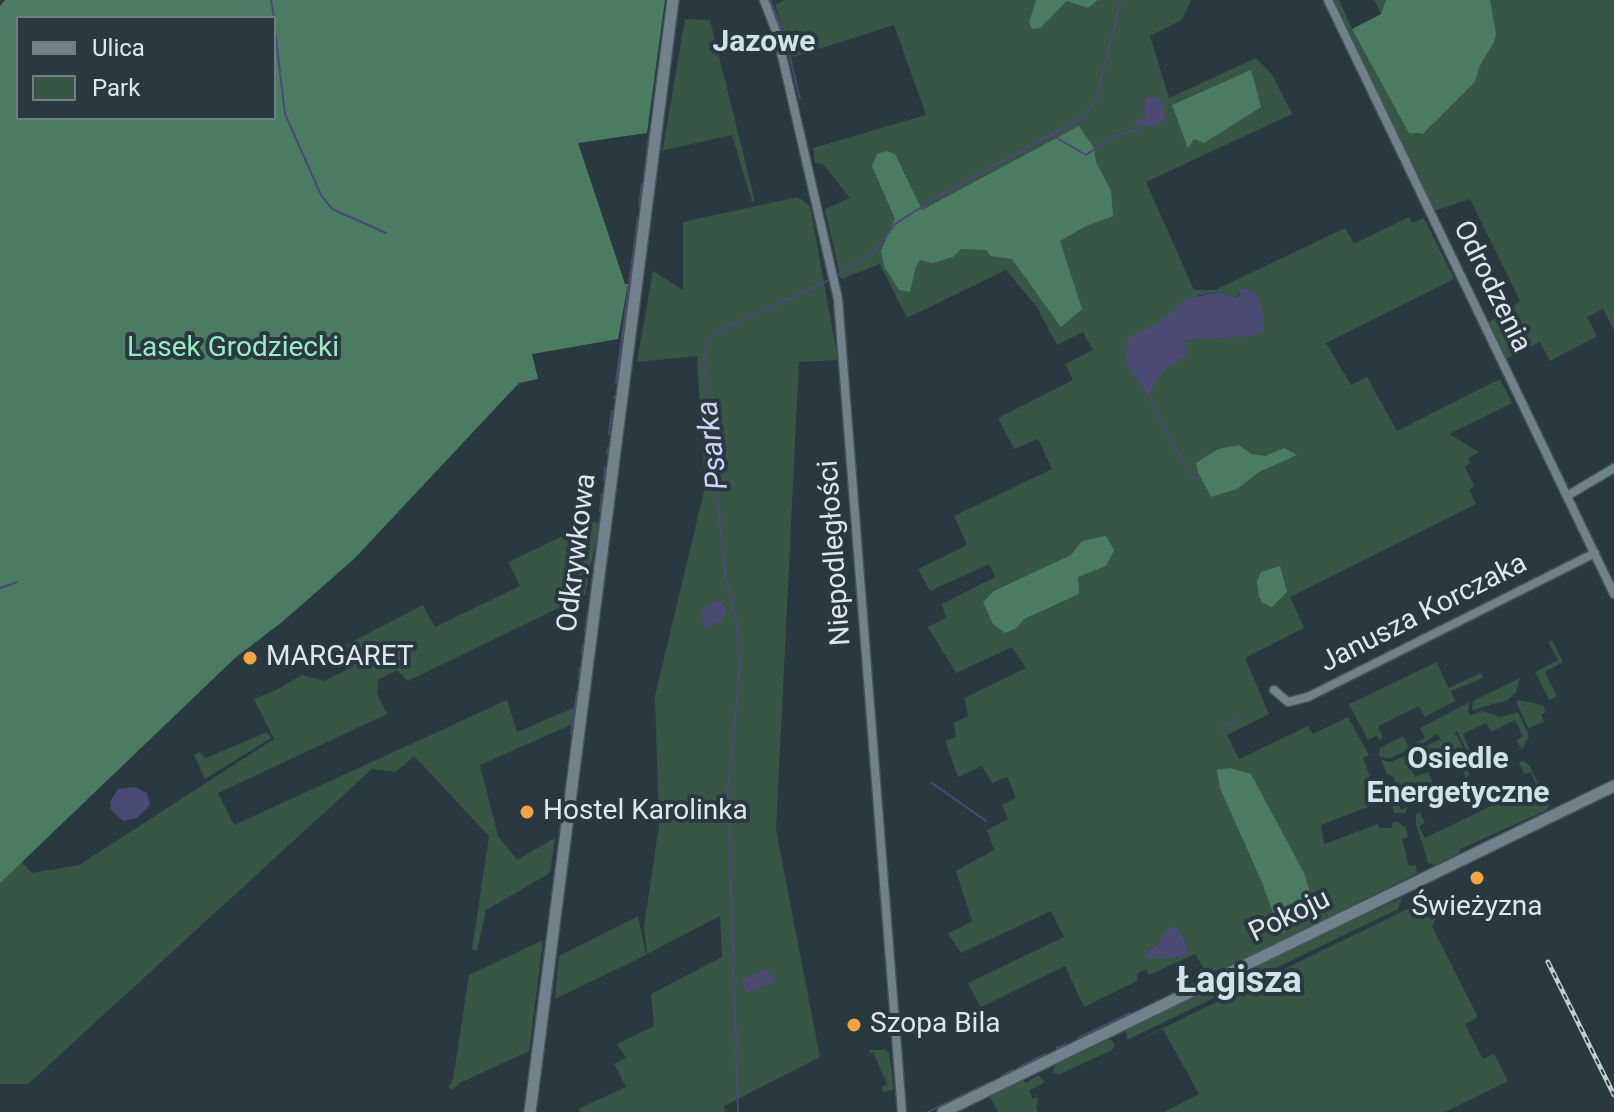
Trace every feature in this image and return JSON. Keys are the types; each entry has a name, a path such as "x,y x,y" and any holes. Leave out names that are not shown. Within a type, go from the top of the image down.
{"street":[{"name":"Odkrywkowa","path":"530,1112 673,0"},
{"name":"Niepodległości","path":"764,0 777,34 839,313 902,1112"},
{"name":"Odrodzenia","path":"1328,0 1614,594"},
{"path":"1567,496 1614,468"},
{"name":"Janusza Korczaka","path":"1274,690 1288,702 1308,697 1595,553"},
{"name":"Pokoju","path":"943,1112 1614,786"}],"green space":[{"name":"Lasek Grodziecki","path":"5,0 665,0 647,133 578,143 625,284 628,284 618,339 532,354 538,379 519,383 354,559 235,658 0,883 0,6"},
{"path":"785,0 1036,0 1029,22 1040,27 1068,1 1088,8 1098,0 1191,0 1182,20 1150,36 1169,98 1256,58 1271,73 1292,114 1146,182 1194,290 1215,290 1345,228 1354,244 1409,217 1412,223 1424,218 1454,279 1326,343 1351,385 1367,377 1397,431 1500,379 1512,403 1449,434 1479,452 1468,458 1470,463 1465,467 1474,486 1469,490 1476,504 1290,597 1304,628 1245,658 1269,714 1227,735 1239,759 1308,726 1313,734 1348,717 1369,755 1363,758 1372,782 1375,804 1321,825 1324,844 1378,824 1379,828 1392,828 1393,822 1398,822 1406,828 1408,837 1402,839 1409,866 1416,865 1417,873 1209,977 1195,954 1149,975 1146,969 1137,974 1137,981 1084,1007 1065,966 981,1007 968,983 1064,937 1051,911 961,953 948,934 972,921 956,871 994,850 987,830 1008,819 1002,805 1016,798 1007,777 992,783 982,766 958,777 945,741 956,737 954,723 968,716 964,698 1026,668 1012,647 956,673 928,627 946,618 942,604 995,577 989,564 930,591 918,569 967,545 954,516 1052,469 1038,439 1014,449 998,418 1073,380 1065,364 1093,350 1083,332 1057,345 1036,306 1006,270 907,318 880,264 841,279 825,209 850,198 823,164 815,163 813,148 926,115 894,25 793,57 775,5","holes":["1243,287 1256,293 1254,336 1220,336 1198,295 1220,292 1236,298","1178,929 1188,953 1174,958 1153,957 1145,953"]},
{"path":"1036,0 1098,0 1088,8 1067,1 1040,28 1032,29 1029,22"},
{"path":"1333,0 1339,0 1352,29 1416,135 1423,134 1434,124 1384,7 1381,14 1374,0 1614,0 1614,330 1603,309 1587,317 1597,336 1550,361 1540,342 1506,359 1488,323 1520,301 1470,199 1434,211"},
{"path":"1386,0 1490,0 1496,34 1475,82 1423,134 1409,133 1352,29 1381,14"},
{"path":"685,19 710,20 755,201 752,202 732,135 664,150 662,154"},
{"path":"1251,70 1261,107 1204,143 1194,139 1188,148 1172,105"},
{"path":"1079,126 1094,148 1096,162 1111,191 1113,216 1086,226 1060,241 1082,309 1061,327 1012,259 991,256 986,250 961,249 953,257 933,263 920,260 910,292 899,290 884,266 881,251 895,219 872,166 877,154 886,151 895,154 922,210"},
{"path":"798,197 810,206 838,360 799,362 776,830 820,1057 724,1106 725,1112 579,1112 580,1108 626,1087 614,1064 626,1058 617,1044 654,1026 651,994 722,957 720,916 647,954 644,926 659,826 655,696 705,487 697,356 637,362 653,271 683,290 683,222"},
{"path":"1239,445 1251,454 1265,456 1284,448 1297,455 1259,472 1237,489 1211,497 1196,463 1218,449"},
{"path":"593,522 599,524 585,595 408,681 397,670 378,680 377,693 387,714 218,793 234,825 507,700 517,732 578,706 575,723 480,765 498,836 517,860 555,838 550,873 486,910 477,951 472,949 489,836 414,756 396,772 372,769 28,1084 0,1084 0,883 21,861 32,873 79,865 274,739 254,699 302,675 324,681 354,666 346,645 423,605 435,627 520,586 508,562"},
{"path":"1106,536 1114,550 1111,557 1106,566 1078,577 1079,594 1024,619 1015,629 1005,633 993,624 983,602 994,591 1071,555 1082,541"},
{"path":"1280,566 1287,592 1272,607 1259,597 1257,581 1261,572"},
{"path":"1552,640 1563,662 1545,672 1557,696 1549,700 1535,672 1558,660 1548,642"},
{"path":"1437,662 1448,688 1481,673 1483,678 1451,691 1455,701 1425,717 1419,706 1378,726 1383,738 1379,740 1376,736 1368,740 1349,704"},
{"path":"1520,678 1516,692 1508,700 1472,710 1473,701"},
{"path":"1518,700 1543,705 1546,712 1541,715 1544,722 1528,728"},
{"path":"1470,702 1470,715 1483,711 1500,717 1518,712 1529,736 1522,750 1516,740 1523,736 1515,720 1491,732 1486,723 1463,734 1470,750 1483,745 1490,759 1475,766 1457,731 1454,734 1472,767 1468,769 1469,775 1466,778 1461,767 1467,763 1460,747 1435,758 1431,750 1407,761 1415,777 1428,772 1434,785 1399,805 1401,810 1408,807 1405,813 1394,813 1392,805 1397,802 1394,777 1387,774 1381,760 1391,762 1441,739 1437,734 1390,758 1379,757 1380,748 1403,736 1408,746 1425,738 1420,728"},
{"path":"267,732 271,738 205,779 194,755 199,752 206,758"},
{"path":"1523,761 1529,765 1549,805 1547,810 1460,849 1459,853 1435,865 1428,863 1416,814 1420,812 1425,823 1419,826 1425,838 1536,784 1531,772 1524,774 1519,763"},
{"path":"1230,768 1251,774 1304,873 1316,912 1281,934 1220,788 1217,770"},
{"path":"1425,896 1436,917 1432,926 1478,1017 1465,1024 1483,1059 1494,1054 1508,1081 1445,1112 1164,1112 1199,1094 1163,1029 1130,1044 1414,906"},
{"path":"1402,898 1398,909 1127,1040 1126,1031 1134,1026 1302,943"},
{"path":"638,916 646,955 555,999 559,956"},
{"path":"543,940 529,1051 460,1083 452,1090 449,1087 453,1079 469,975"},
{"path":"1112,1040 1115,1046 1112,1050 1060,1074 1053,1073 1055,1065"},
{"path":"870,1050 889,1053 894,1090 883,1092 882,1087 887,1084"},
{"path":"1038,1075 1045,1082 1029,1091 1033,1099 1037,1097 1038,1112 998,1112 990,1097"}],"water":[{"path":"1152,96 1158,97 1164,104 1165,119 1152,127 1134,123 1134,120 1145,118 1144,104"},
{"path":"1243,287 1256,293 1263,313 1263,331 1254,336 1184,340 1187,355 1167,368 1156,380 1149,396 1126,364 1127,338 1155,325 1186,299 1220,292 1236,298"},
{"path":"719,600 725,607 724,620 704,628 701,610"},
{"path":"135,787 147,793 150,805 137,818 123,821 111,810 110,802 118,789"},
{"path":"1172,927 1178,929 1185,940 1188,954 1174,958 1147,958 1145,953 1160,942 1164,933"},
{"path":"767,969 775,981 746,993 742,979"}],"waterway":[{"path":"271,0 274,16"},
{"path":"770,0 785,36 800,99"},
{"name":"Psarka","path":"835,277 876,250 895,224 937,197 1082,118 1096,99 1121,0"},
{"path":"276,39 285,114 321,195 332,209 386,233"},
{"path":"1052,135 1086,155 1111,137 1138,130 1143,124"},
{"path":"644,175 649,136"},
{"path":"639,207 642,184"},
{"path":"616,383 638,217"},
{"name":"Psarka","path":"738,1112 728,790 740,668 737,623 725,574 704,358 710,337 719,331 829,280"},
{"path":"1150,396 1154,410 1185,465 1193,478 1199,479"},
{"path":"609,434 612,411"},
{"path":"607,453 608,448"},
{"path":"604,480 605,468"},
{"path":"600,511 602,494"},
{"path":"590,598 599,524"},
{"path":"0,588 17,582"},
{"path":"585,631 588,611"},
{"path":"582,654 583,645"},
{"path":"579,679 580,668"},
{"path":"571,734 577,692"},
{"path":"1221,729 1239,717"},
{"path":"932,783 986,821"},
{"path":"1078,1038 1130,1013"},
{"path":"1057,1048 1066,1044"},
{"path":"1018,1068 1045,1054"},
{"path":"1002,1076 1013,1070"},
{"path":"928,1112 988,1083"}],"railway":[{"path":"1548,962 1614,1095"}],"place":[{"name":"MARGARET","path":"250,658"},
{"name":"Hostel Karolinka","path":"527,812"},
{"name":"Świeżyzna","path":"1477,878"},
{"name":"Szopa Bila","path":"854,1025"}],"district":[{"name":"Jazowe","path":"764,43"},
{"name":"Osiedle Energetyczne","path":"1458,777"},
{"name":"Łagisza","path":"1239,983"}]}
